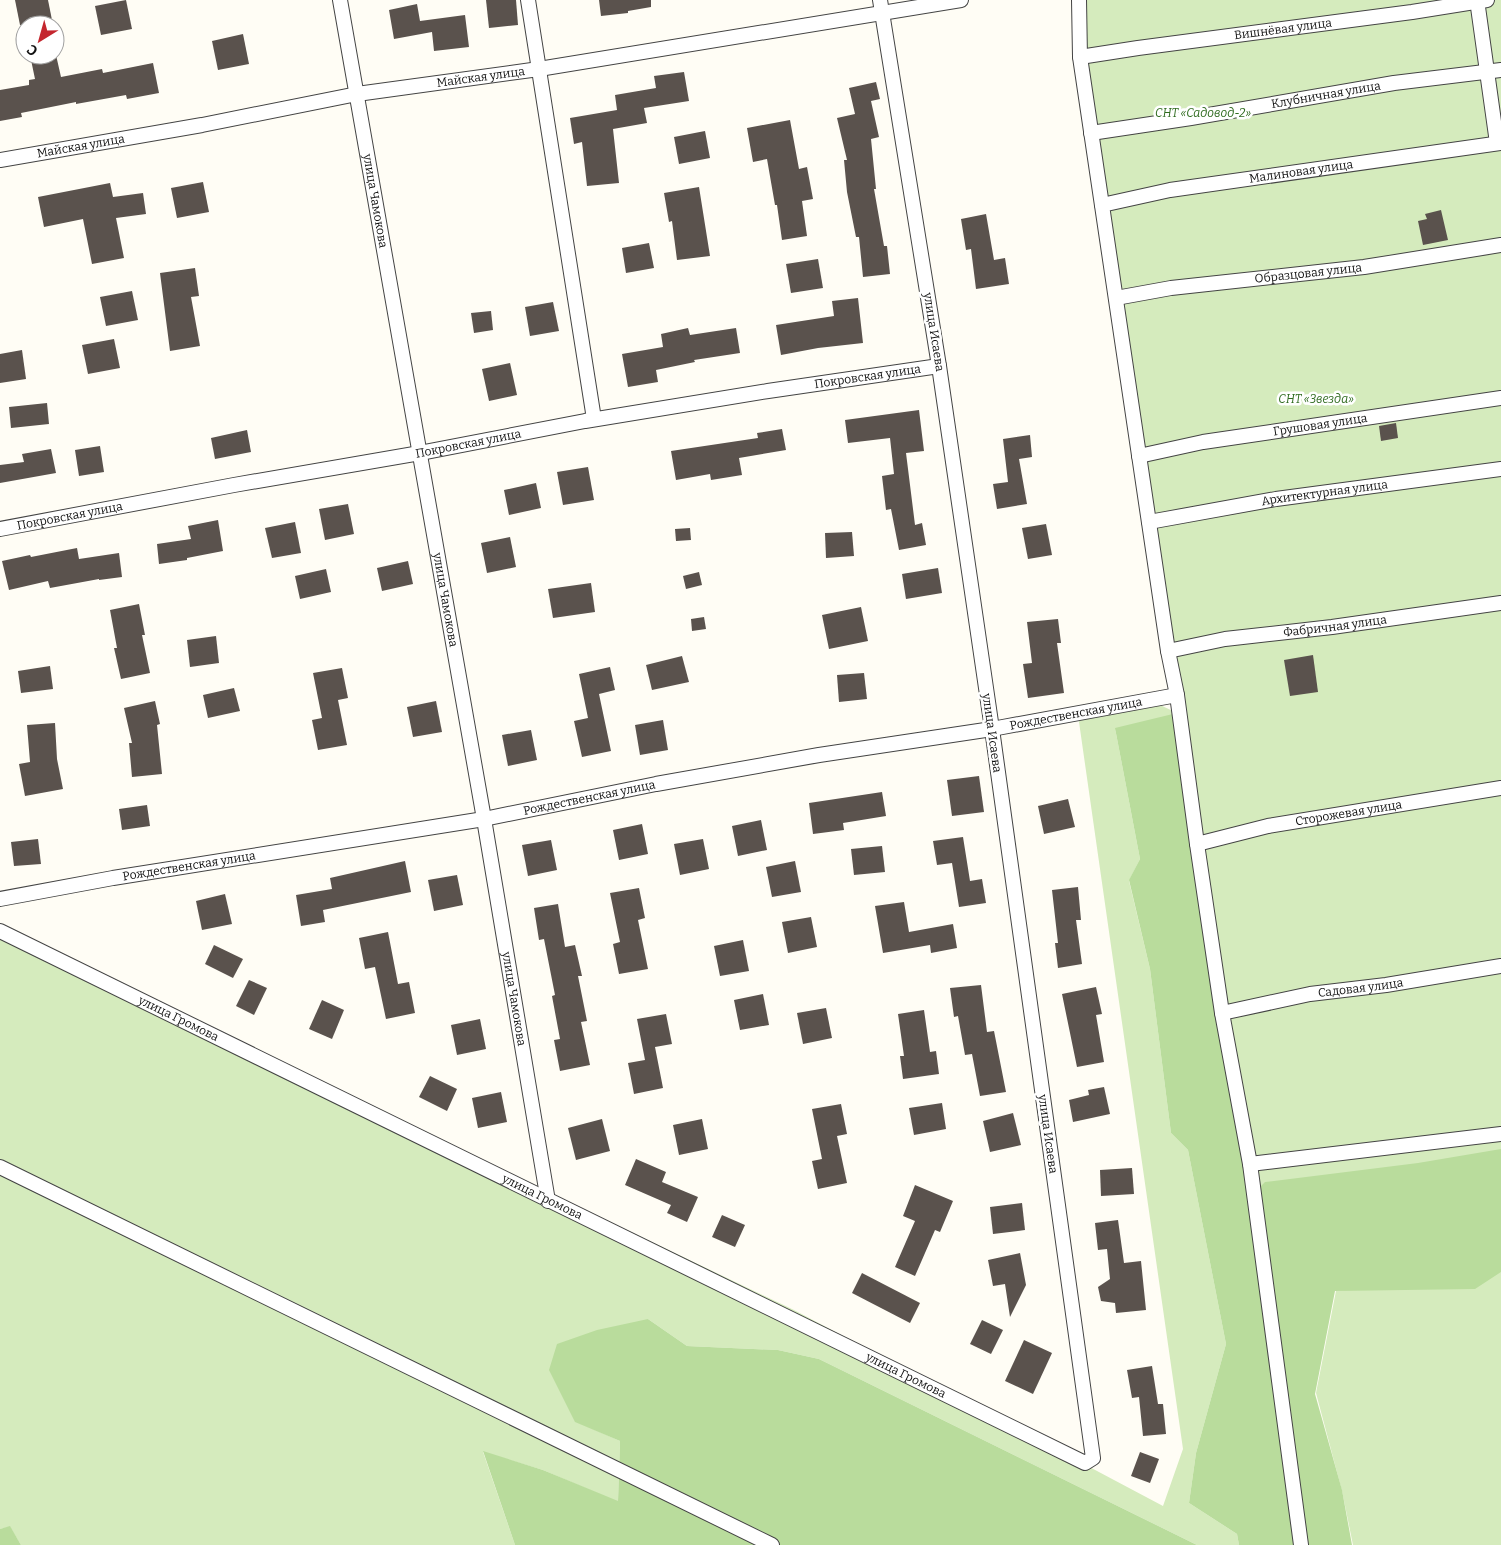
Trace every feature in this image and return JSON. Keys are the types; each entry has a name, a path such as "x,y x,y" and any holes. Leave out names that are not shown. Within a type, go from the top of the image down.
{"street":[{"name":"улица Чамокова","path":"340,0 484,818 548,1201"},
{"path":"528,0 594,419"},
{"name":"Майская улица","path":"0,160 202,126 357,94 539,69 881,6 961,0"},
{"path":"1079,0 1080,57 1168,651 1177,695 1196,844 1222,1013 1250,1164 1301,1545"},
{"path":"1480,0 1487,72 1499,143"},
{"name":"Вишнёвая улица","path":"1080,57 1393,14 1480,0"},
{"name":"улица Исаева","path":"881,6 939,366 992,729 1093,1458 1085,1463"},
{"name":"Клубничная улица","path":"1091,133 1394,83 1501,70"},
{"name":"Малиновая улица","path":"1102,205 1180,189 1499,143"},
{"name":"Образцовая улица","path":"1116,298 1171,288 1364,267 1501,244"},
{"name":"Покровская улица","path":"0,529 234,485 420,453 594,419 778,389 939,366"},
{"name":"Грушовая улица","path":"1139,456 1203,442 1501,398"},
{"name":"Архитектурная улица","path":"1149,522 1276,499 1501,469"},
{"name":"Фабричная улица","path":"1168,651 1225,639 1332,627 1501,603"},
{"name":"Рождественская улица","path":"0,899 484,818 665,782 819,755 992,729 1177,695"},
{"name":"Сторожевая улица","path":"1196,844 1268,826 1501,788"},
{"name":"улица Громова","path":"0,931 1085,1463"},
{"name":"Садовая улица","path":"1222,1013 1310,994 1386,985 1501,966"},
{"path":"1250,1164 1501,1134"},
{"path":"0,1167 772,1545"}],"green space":[{"path":"1074,0 1501,0 1501,1157 1256,1197 1115,728 1140,859 1129,881 1150,969 1171,1133 1188,1150 1226,1344 1196,1453 1189,1503 1237,1534 1239,1545 1197,1545 819,1359 778,1350 687,1346 648,1319 575,1421 620,1441 618,1502 543,1470 483,1452 515,1545 21,1545 10,1527 0,1529 0,925 173,1013 794,1310 1163,1506 1183,1449 1078,715 1158,704 1177,713"},
{"path":"1177,713 1212,939 1297,1545 1239,1545 1237,1534 1189,1503 1196,1453 1226,1344 1188,1150 1171,1133 1150,969 1129,880 1140,859 1115,728"},
{"path":"1501,1149 1501,1272 1475,1289 1335,1291 1315,1394 1342,1490 1352,1545 1307,1545 1258,1189 1265,1182 1418,1163"},
{"path":"1501,1272 1501,1545 1353,1545 1342,1491 1316,1393 1336,1291"},
{"path":"648,1319 687,1346 778,1350 819,1359 1197,1545 515,1545 483,1451 543,1470 618,1501 620,1441 575,1422 549,1370 557,1344 597,1330"},
{"path":"10,1526 21,1545 0,1545 0,1529"}],"building":[{"path":"15,0 48,0 51,15 18,15"},
{"path":"126,0 132,29 101,35 95,6"},
{"path":"486,0 516,0 518,25 489,28"},
{"path":"599,0 651,0 651,7 628,11 628,13 601,16"},
{"path":"417,4 420,21 465,15 469,47 434,51 432,32 394,39 389,10"},
{"path":"243,34 249,64 218,70 212,41"},
{"path":"153,63 159,93 127,99 126,95 76,104 76,102 21,113 22,117 0,121 0,90 29,85 29,80 35,79 32,65 58,65 61,77 102,69 103,73"},
{"path":"684,72 689,101 644,108 647,123 613,129 619,183 587,186 582,142 574,144 570,118 617,110 615,95 656,88 654,76"},
{"path":"876,82 880,99 871,101 879,137 871,139 876,189 874,189 884,246 887,246 890,274 863,277 859,237 856,237 847,192 844,160 847,160 837,118 855,114 849,88"},
{"path":"790,120 799,169 807,167 813,199 802,201 807,236 782,240 767,159 753,162 747,128"},
{"path":"705,131 710,158 679,164 674,137"},
{"path":"203,182 209,212 177,218 171,188"},
{"path":"110,183 113,197 143,193 146,214 116,218 124,258 92,264 83,219 44,227 38,197"},
{"path":"699,187 710,256 677,260 672,221 669,222 664,193"},
{"path":"1441,210 1448,240 1423,245 1418,221 1427,219 1425,214"},
{"path":"986,214 994,260 1005,258 1009,284 976,289 971,249 966,250 961,219"},
{"path":"649,243 654,268 626,273 622,248"},
{"path":"818,259 823,288 791,293 786,264"},
{"path":"195,268 199,296 191,297 200,346 170,351 160,273"},
{"path":"132,291 138,320 106,326 100,297"},
{"path":"858,298 863,343 818,348 781,355 776,325 834,316 832,301"},
{"path":"553,302 559,331 530,336 525,307"},
{"path":"491,311 493,330 474,333 471,313"},
{"path":"688,328 690,335 736,328 740,353 694,360 695,362 656,370 658,382 628,387 622,354 663,347 661,334"},
{"path":"114,339 120,368 88,374 82,345"},
{"path":"22,350 26,379 0,383 0,354"},
{"path":"510,363 517,395 489,401 482,369"},
{"path":"47,403 49,424 11,428 9,407"},
{"path":"919,410 924,451 906,453 915,525 922,523 926,545 899,550 891,509 886,510 882,476 894,474 890,438 848,443 845,420"},
{"path":"1396,423 1398,438 1381,441 1379,426"},
{"path":"782,429 786,450 739,458 742,475 711,480 710,474 676,480 671,451 758,438 757,433"},
{"path":"247,430 251,452 215,459 211,438"},
{"path":"1030,435 1032,457 1019,459 1027,504 997,509 993,484 1008,482 1003,439"},
{"path":"100,446 104,472 79,476 75,450"},
{"path":"51,449 56,473 0,483 0,465 24,462 22,454"},
{"path":"588,467 594,500 563,505 557,472"},
{"path":"536,483 541,508 509,515 504,490"},
{"path":"348,504 354,534 325,540 319,509"},
{"path":"218,520 223,551 187,558 187,560 159,564 157,544 191,539 188,526"},
{"path":"295,522 301,553 272,558 265,528"},
{"path":"1046,524 1052,555 1028,559 1022,528"},
{"path":"690,528 691,540 676,541 675,529"},
{"path":"852,532 854,556 826,558 825,533"},
{"path":"510,537 516,567 487,573 481,543"},
{"path":"77,548 79,559 119,553 122,577 50,588 48,581 9,590 2,561"},
{"path":"408,561 413,584 382,591 377,568"},
{"path":"938,568 942,593 906,599 902,574"},
{"path":"326,569 331,592 300,599 295,576"},
{"path":"699,572 702,585 686,589 683,576"},
{"path":"591,583 595,612 553,618 548,589"},
{"path":"139,604 145,635 142,635 150,673 121,679 114,648 117,648 110,610"},
{"path":"861,607 868,641 829,649 822,615"},
{"path":"704,617 706,629 692,631 691,619"},
{"path":"1058,619 1061,643 1057,643 1064,693 1028,698 1023,664 1032,663 1027,622"},
{"path":"216,636 219,663 190,667 187,640"},
{"path":"1313,655 1318,692 1290,696 1284,660"},
{"path":"682,656 689,682 652,690 646,665"},
{"path":"50,666 53,689 21,693 18,671"},
{"path":"610,667 615,690 599,694 611,751 582,757 574,721 588,718 579,674"},
{"path":"342,668 348,698 338,700 347,745 318,750 312,720 322,718 313,673"},
{"path":"864,673 867,699 839,702 837,675"},
{"path":"234,688 240,711 208,718 203,695"},
{"path":"155,701 160,724 157,725 162,774 132,777 129,743 132,743 124,708"},
{"path":"436,701 442,732 413,737 407,707"},
{"path":"663,720 668,750 640,755 635,725"},
{"path":"55,723 57,759 63,789 25,796 19,764 30,762 27,725"},
{"path":"531,730 537,760 508,766 502,735"},
{"path":"979,776 984,812 952,816 947,780"},
{"path":"882,792 886,816 843,823 844,830 813,834 809,803"},
{"path":"1068,799 1075,827 1044,834 1038,806"},
{"path":"147,805 150,826 122,830 119,809"},
{"path":"761,820 767,850 738,856 732,826"},
{"path":"642,824 648,854 619,860 613,830"},
{"path":"963,837 970,881 982,879 986,903 959,907 952,863 937,865 933,841"},
{"path":"38,839 41,864 14,866 11,842"},
{"path":"703,839 709,869 680,875 674,844"},
{"path":"551,840 557,870 528,876 522,845"},
{"path":"882,846 885,872 854,875 851,849"},
{"path":"405,861 411,892 323,910 325,922 301,926 296,895 332,889 330,878"},
{"path":"795,861 801,892 772,897 766,867"},
{"path":"457,875 463,905 434,911 428,880"},
{"path":"1078,887 1081,920 1076,920 1082,964 1058,968 1055,943 1058,943 1052,890"},
{"path":"639,888 645,918 638,920 648,969 619,974 613,944 620,942 610,893"},
{"path":"225,894 232,924 202,930 196,901"},
{"path":"904,902 909,932 953,924 957,948 931,953 930,945 883,953 875,906"},
{"path":"558,904 565,947 575,945 582,976 578,976 587,1021 581,1022 590,1065 560,1071 554,1040 560,1039 552,996 555,995 544,939 539,940 534,908"},
{"path":"811,917 817,947 788,953 782,922"},
{"path":"388,932 398,984 409,982 415,1013 386,1019 375,967 365,969 359,938"},
{"path":"743,940 749,971 720,976 714,946"},
{"path":"214,945 243,959 233,978 205,964"},
{"path":"249,980 267,988 254,1015 236,1006"},
{"path":"981,985 987,1032 994,1031 1006,1092 980,1096 972,1054 965,1055 958,1016 954,1017 950,988"},
{"path":"1096,987 1102,1014 1096,1015 1104,1062 1077,1067 1062,994"},
{"path":"763,994 769,1025 740,1030 734,1000"},
{"path":"322,1000 344,1010 332,1039 309,1029"},
{"path":"826,1008 832,1038 803,1044 797,1013"},
{"path":"924,1010 930,1052 936,1051 939,1074 903,1079 900,1056 904,1056 898,1014"},
{"path":"666,1014 672,1044 655,1047 663,1088 634,1094 628,1063 645,1060 637,1019"},
{"path":"480,1019 486,1049 457,1055 451,1025"},
{"path":"430,1076 457,1089 447,1111 419,1097"},
{"path":"1104,1087 1110,1114 1073,1122 1069,1100 1089,1095 1088,1090"},
{"path":"501,1092 507,1122 478,1128 472,1098"},
{"path":"942,1103 946,1129 914,1135 909,1108"},
{"path":"841,1104 847,1134 837,1136 847,1183 818,1189 812,1161 822,1159 812,1109"},
{"path":"1013,1113 1021,1145 990,1152 983,1121"},
{"path":"602,1119 610,1151 576,1160 568,1128"},
{"path":"702,1119 708,1149 679,1155 673,1125"},
{"path":"636,1159 666,1172 662,1182 698,1197 687,1222 667,1213 671,1205 625,1185"},
{"path":"1132,1168 1134,1194 1101,1196 1100,1170"},
{"path":"915,1185 953,1201 940,1232 935,1230 915,1276 895,1267 915,1221 903,1216"},
{"path":"1022,1203 1025,1230 993,1234 990,1207"},
{"path":"722,1215 745,1225 735,1247 712,1237"},
{"path":"1118,1220 1124,1263 1141,1261 1146,1310 1116,1313 1115,1303 1101,1301 1098,1287 1110,1279 1107,1249 1098,1250 1095,1223"},
{"path":"1020,1253 1026,1285 1010,1317 1005,1284 993,1286 988,1260"},
{"path":"862,1273 920,1303 910,1323 852,1293"},
{"path":"982,1320 1003,1330 991,1354 970,1344"},
{"path":"1024,1340 1052,1353 1033,1394 1005,1381"},
{"path":"1152,1366 1158,1404 1163,1404 1166,1434 1143,1436 1139,1397 1132,1398 1127,1370"},
{"path":"1140,1452 1159,1459 1150,1483 1131,1476"}],"park label":[{"name":"СНТ «Садовод-2»","path":"1203,113"},
{"name":"СНТ «Звезда»","path":"1316,399"}]}
